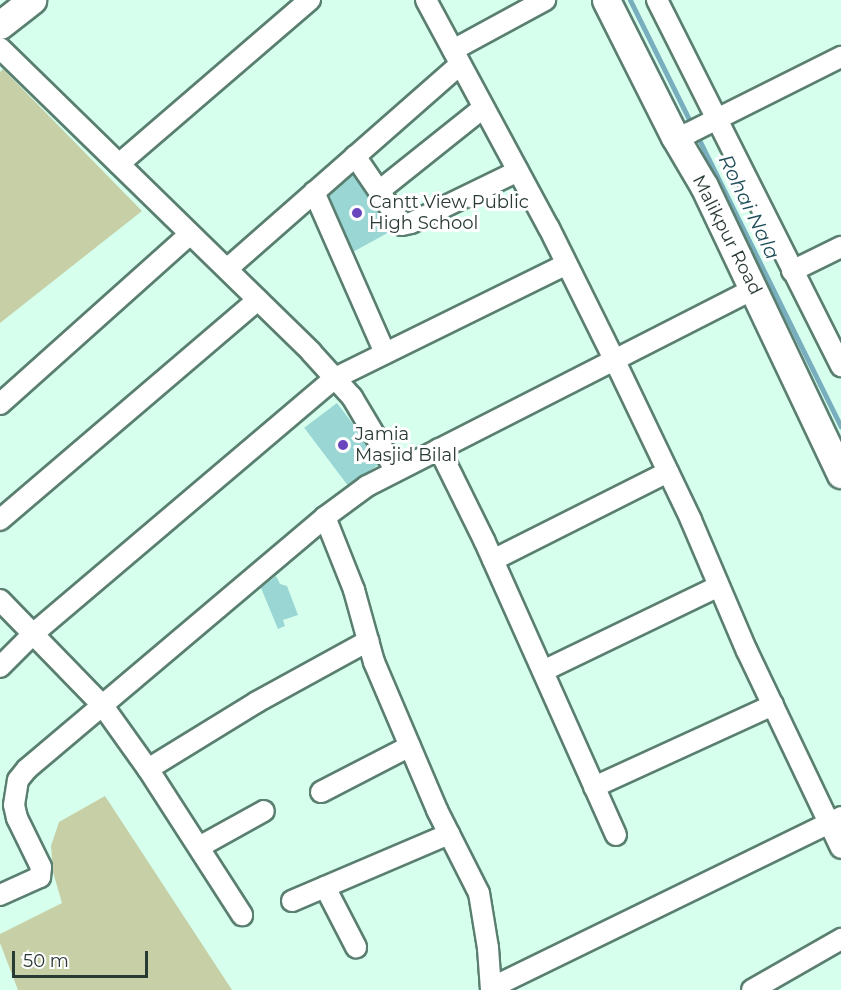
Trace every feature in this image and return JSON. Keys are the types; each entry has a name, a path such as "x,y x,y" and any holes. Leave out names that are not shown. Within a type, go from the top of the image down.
{"street":[{"path":"0,25 31,0"},
{"path":"119,164 310,0"},
{"path":"426,0 567,264 614,359 668,472 773,705 834,820 841,848"},
{"path":"227,269 355,156 456,57 546,0"},
{"name":"Malikpur Road","path":"606,0 696,128 704,186 841,474"},
{"path":"657,0 696,128 792,271 841,366"},
{"path":"0,48 227,269 335,378 352,397 396,471"},
{"path":"696,128 841,57"},
{"path":"379,191 483,108"},
{"path":"355,156 402,225 518,171"},
{"path":"314,192 385,353"},
{"path":"0,404 190,234"},
{"path":"792,271 841,247"},
{"path":"0,667 33,634 335,378 567,264"},
{"path":"0,895 40,877 41,867 17,818 14,805 18,780 27,769 325,517 368,486 396,471 754,289"},
{"path":"0,520 258,300"},
{"path":"439,449 493,560 616,836"},
{"path":"493,560 668,472"},
{"path":"325,517 354,590 368,641 410,746 449,834 479,893 491,989 834,820"},
{"path":"543,671 719,586"},
{"path":"0,600 103,706 148,769 242,915"},
{"path":"148,769 257,702 368,641"},
{"path":"594,787 773,705"},
{"path":"321,792 410,746"},
{"path":"199,848 264,811"},
{"path":"292,901 449,834"},
{"path":"325,887 356,947"},
{"path":"752,990 841,939"}],"green space":[{"path":"3,69 142,211 0,323 0,72"},
{"path":"105,796 232,990 18,990 0,943 0,934 62,903 53,872 51,846 59,822"}],"building":[{"name":"Cantt View Public High School","path":"354,170 393,230 351,253 324,196"},
{"name":"Jamia Masjid Bilal","path":"337,403 382,462 349,487 304,428"},
{"path":"276,576 280,584 287,586 298,615 283,620 285,626 278,629 261,588"}],"waterway":[{"name":"Rohai Nala","path":"630,0 841,427"}],"place":[{"name":"Cantt View Public High School","path":"357,213"},
{"name":"Jamia Masjid Bilal","path":"343,445"}]}
